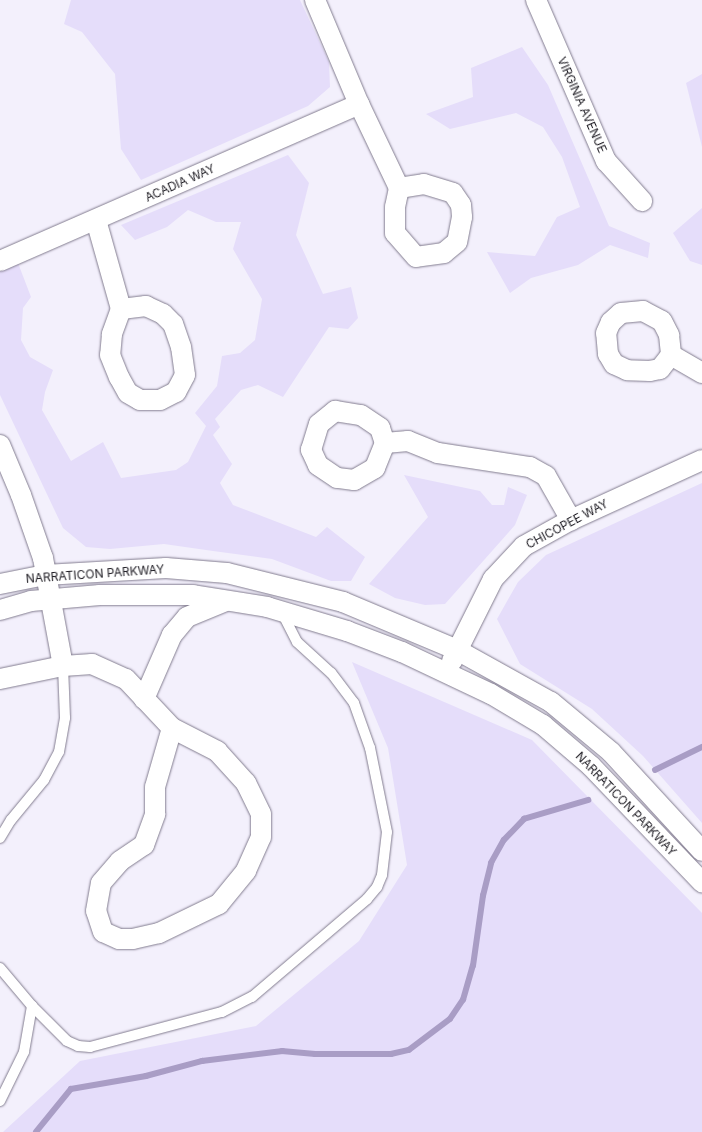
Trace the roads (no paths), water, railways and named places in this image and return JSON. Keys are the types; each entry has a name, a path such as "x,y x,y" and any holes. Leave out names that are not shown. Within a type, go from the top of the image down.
{"street":[{"path":"315,0 359,104 399,188"},
{"name":"VIRGINIA AVENUE","path":"536,0 606,161 642,202"},
{"name":"ACADIA WAY","path":"0,261 359,104"},
{"path":"96,220 121,309 112,334 110,356 128,392 140,400 160,400 176,392 185,375 181,347 173,324 162,314 146,306 121,309"},
{"path":"671,355 702,373"},
{"path":"385,443 408,441 438,453 530,467 546,476 571,520"},
{"path":"0,445 21,495 43,558 49,599 63,666"},
{"name":"CHICOPEE WAY","path":"446,672 493,579 524,546 571,520 702,460"},
{"name":"NARRATICON PARKWAY","path":"0,584 45,575 166,568 227,573 343,602 457,650 532,690 579,723 616,757 702,851"},
{"name":"NARRATICON PARKWAY","path":"0,610 31,601 100,595 193,595 282,612 347,631 446,672 543,725 570,747 610,785 702,882"},
{"path":"144,699 172,635 186,618 226,601"},
{"path":"0,679 63,666 92,664 126,679 172,728 217,751 246,783 260,814 261,837 246,871 219,904 159,932 133,939 119,940 103,932 96,912 101,883 120,861 144,844 155,814 155,787 172,728"}],"lane":[{"path":"0,968 32,1006 67,1041 78,1046 90,1047 222,1012 252,996 367,899 377,887 383,868 387,832 370,748 354,703 332,673 297,642 282,612"},
{"path":"0,838 11,820 44,780 59,752 65,718 63,666"},
{"path":"0,1101 24,1052 32,1006"}],"waterway":[{"path":"655,770 702,747"},
{"path":"36,1132 71,1089 146,1076 202,1061 282,1051 315,1054 391,1054 409,1050 450,1019 463,1000 473,966 483,896 491,863 504,840 524,819 588,800"}]}
